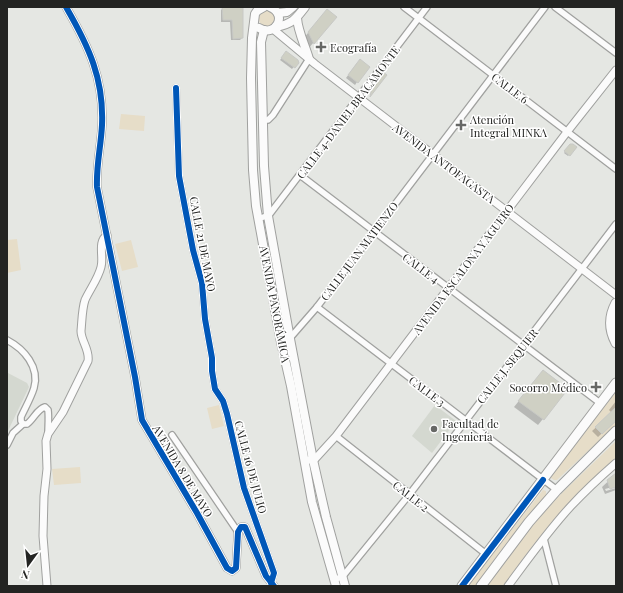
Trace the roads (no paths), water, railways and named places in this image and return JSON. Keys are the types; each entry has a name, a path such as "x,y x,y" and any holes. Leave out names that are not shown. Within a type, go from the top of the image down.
{"main road":[{"path":"270,7 278,13 279,20 275,28"},
{"path":"278,13 287,12 293,7"},
{"path":"258,11 257,26 264,30 286,25 297,18 305,7"},
{"name":"AVENIDA PANORÁMICA","path":"258,11 252,38 251,78 253,170 258,219 270,275 281,342 291,386 312,502 335,583"},
{"path":"297,18 298,27 309,58"},
{"name":"AVENIDA PANORÁMICA","path":"264,30 261,40 263,151 268,216 313,460 326,517 345,586"},
{"path":"253,151 263,151"},
{"path":"616,303 612,313 611,324 612,336 616,343"},
{"path":"462,586 616,383"},
{"path":"481,586 529,522 557,490 616,431"}],"street":[{"path":"48,434 63,412 88,360 88,353 82,337 83,314 85,302 101,269 102,242 104,237 107,235 97,180 102,125 102,98 100,84 81,32 66,7"},
{"name":"CALLE 6","path":"404,7 616,169"},
{"name":"CALLE 4-DANIEL BRACAMONTE","path":"268,216 427,7"},
{"name":"CALLE JUAN MATIENZO","path":"290,339 317,307 545,7"},
{"path":"555,7 616,53"},
{"name":"AVENIDA ANTOFAGASTA","path":"275,28 309,58 616,295"},
{"path":"263,120 268,120 273,115 309,58"},
{"name":"AVENIDA ESCALONA Y AGUERO","path":"313,460 336,436 507,210 616,70"},
{"name":"CALLE 21 DE MAYO","path":"176,88 179,176 193,250 202,283 205,319 212,358 212,372 215,389 222,401"},
{"name":"CALLE 4","path":"300,175 448,289 600,403"},
{"path":"258,219 268,216"},
{"name":"CALLE J. SEQUIER","path":"335,583 343,576 409,495 616,224"},
{"name":"AVENIDA 8 DE MAYO","path":"107,235 144,425 175,476 227,568 232,571 238,565 238,532"},
{"name":"CALLE 3","path":"317,307 557,490"},
{"path":"281,342 290,339"},
{"path":"7,340 28,356 34,371 34,388 21,417 23,424"},
{"name":"CALLE 16 DE JULIO","path":"222,401 227,414 244,488 274,573 273,584"},
{"path":"7,445 13,433 23,424 27,424 41,408 45,407 48,410 48,434 46,441 47,469 44,496 43,536 47,586"},
{"path":"172,435 238,532 243,527 247,530 266,576 273,584"},
{"name":"CALLE 2","path":"336,436 409,495 486,554"},
{"path":"304,461 313,460"},
{"path":"508,586 571,506 616,463"},
{"path":"544,539 556,586"}],"place":[{"name":"Ecografía","path":"321,47"},
{"name":"Atención Integral MINKA","path":"461,125"},
{"name":"Socorro Médico","path":"596,387"},
{"name":"Facultad de Ingeniería","path":"434,429"}]}
